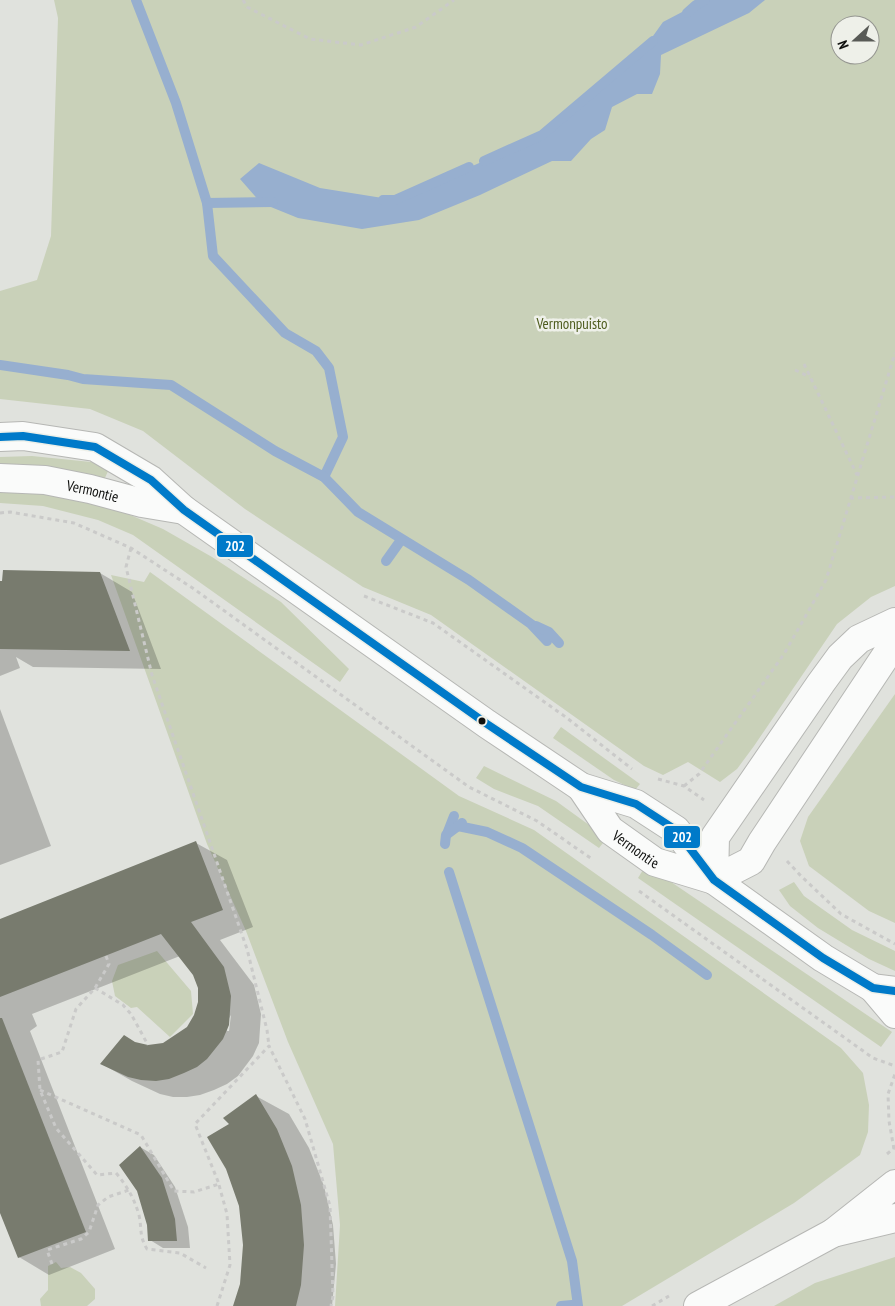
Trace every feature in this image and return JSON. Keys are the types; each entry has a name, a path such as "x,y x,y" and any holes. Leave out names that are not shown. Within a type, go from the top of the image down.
{"main road":[{"name":"Vermontie","path":"0,437 23,436 95,447 151,480 184,510 487,724 581,787 636,804 676,830 714,880 823,958 884,989 895,1014"},
{"name":"Vermontie","path":"0,478 45,480 90,489 142,503 184,510"},
{"path":"895,622 859,639 840,657 715,837 714,880 751,861 895,642"},
{"name":"Vermontie","path":"581,787 610,830 655,862 714,880"},
{"path":"698,1306 833,1233 895,1184"},
{"path":"833,1233 895,1218"}],"path":[{"path":"243,0 247,7 310,39 361,45 416,27 454,0"},
{"path":"684,786 699,774 788,646 826,580 895,353"},
{"path":"804,364 858,475"},
{"path":"795,370 810,377"},
{"path":"850,498 895,497"},
{"path":"0,514 10,512 74,523 130,548 194,589 469,787 537,821 599,864"},
{"path":"130,548 126,568 152,675 247,948 267,1030 269,1046 305,1119 330,1206 333,1296 331,1306"},
{"path":"359,593 433,623 567,718 638,774"},
{"path":"654,778 684,786 728,818"},
{"path":"762,842 782,855 800,876 841,914 895,944"},
{"path":"638,890 873,1058 895,1066"},
{"path":"106,956 109,964 95,988 76,1009 62,1052 38,1060 40,1090 56,1128 97,1175 116,1173 129,1190 139,1216 141,1239 147,1249 180,1253 206,1268"},
{"path":"95,988 123,1005 131,1014 148,1045"},
{"path":"217,1306 230,1265 227,1214 219,1184 195,1124 269,1046"},
{"path":"895,1074 888,1094 889,1122 895,1151"},
{"path":"40,1090 141,1135 174,1191 194,1192 219,1184"},
{"path":"52,1264 46,1250 81,1239 89,1232 98,1205 108,1197 129,1190"}],"green space":[{"name":"Vermonpuisto","path":"54,0 895,0 895,586 871,597 837,624 737,769 720,782 688,762 663,775 644,766 431,615 363,587 245,509 143,431 90,409 0,399 0,291 37,280 51,236 58,18"},
{"path":"32,456 91,462 109,469 104,480 0,467 0,457"},
{"path":"0,490 45,493 78,499 121,511 163,529 212,557 281,602 349,669 340,682 133,535 98,520 43,506 0,503"},
{"path":"150,572 459,796 534,830 841,1048 863,1073 869,1105 868,1132 860,1155 794,1203 622,1306 335,1306 340,1225 333,1144 288,1042 246,931 207,844 111,575 144,582"},
{"path":"895,694 895,923 869,911 809,866 800,841 808,817"},
{"path":"561,727 640,784 635,790 614,780 553,738"},
{"path":"484,766 556,801 607,838 599,848 538,806 494,789 476,778"},
{"path":"646,865 892,1032 881,1047 638,878"},
{"path":"794,882 804,896 852,930 895,951 895,971 869,959 818,928 790,906 779,890"},
{"path":"157,951 191,991 193,1014 170,1037 137,1007 131,1008 115,996 112,981 118,965"},
{"path":"895,1257 895,1306 774,1306 815,1283"},
{"path":"56,1262 61,1268 70,1267 81,1273 95,1289 95,1299 87,1306 41,1306 40,1299 48,1290 48,1266"}],"water":[{"path":"705,0 765,0 749,13 661,55 660,74 652,94 637,94 612,107 605,130 591,139 571,161 552,161 480,195 419,220 362,229 298,218 261,203 240,179 259,163 320,188 395,200 543,135 643,50 663,22"}],"building":[{"path":"3,570 100,572 130,651 0,649 0,581 2,581"},
{"path":"196,841 223,910 191,922 224,967 231,996 229,1025 223,1039 207,1059 197,1067 169,1079 156,1081 128,1077 100,1064 124,1035 135,1042 148,1045 163,1043 187,1027 194,1015 198,1002 198,988 193,975 161,934 0,997 0,919"},
{"path":"0,1018 2,1018 86,1232 18,1258 0,1213"},
{"path":"256,1094 277,1129 292,1166 301,1205 304,1245 301,1285 296,1306 233,1306 240,1284 243,1245 239,1206 226,1169 207,1137 229,1124 223,1118"},
{"path":"140,1146 162,1178 175,1219 177,1241 148,1241 147,1225 137,1191 119,1165"}],"waterway":[{"path":"136,0 176,103 207,203 213,256 285,333 316,351 329,368 343,437 324,477"},
{"path":"687,13 705,0"},
{"path":"484,161 542,135 653,41"},
{"path":"383,200 395,200 469,167"},
{"path":"207,203 273,202"},
{"path":"0,365 83,379 171,385 275,451 324,477 358,512 469,580 531,624 547,641"},
{"path":"386,561 401,540"},
{"path":"536,626 549,632 559,643"},
{"path":"447,834 454,816"},
{"path":"445,844 446,835 462,823"},
{"path":"458,826 487,832 522,848 652,935 707,975"},
{"path":"449,872 572,1261 578,1306"},
{"path":"561,1306 572,1305"}],"transit line":[{"name":"202","path":"0,437 23,436 95,447 151,480 184,510 487,724 581,787 636,804 676,830 714,880 823,958 873,988 895,991"}]}
